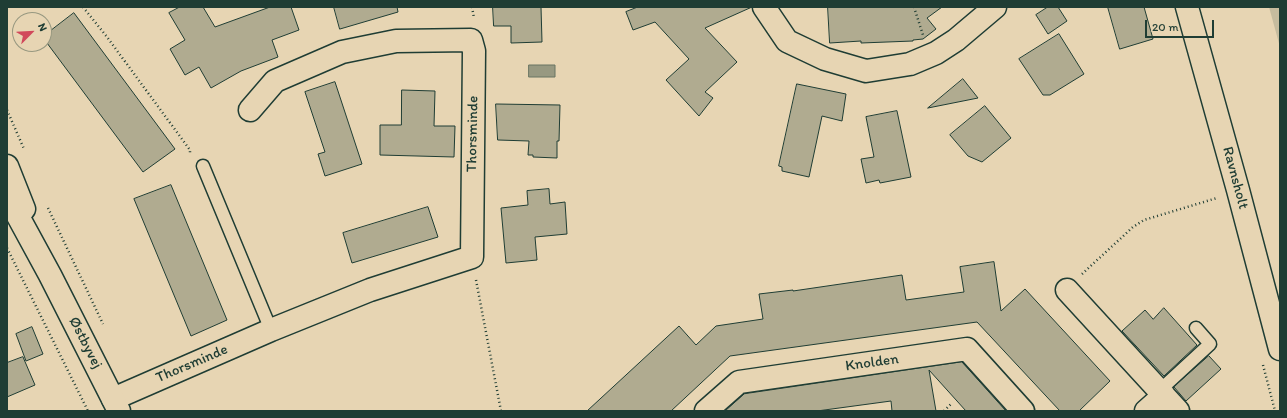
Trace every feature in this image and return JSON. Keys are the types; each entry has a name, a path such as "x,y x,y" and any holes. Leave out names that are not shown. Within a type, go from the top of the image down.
{"street":[{"path":"764,7 787,41 825,59 866,71 910,64 936,53 956,40 995,7"},
{"name":"Ravnsholt","path":"1187,7 1280,349"},
{"name":"Thorsminde","path":"116,405 271,330 370,290 472,257 474,51 471,40 396,41 342,52 275,81 250,110"},
{"name":"Østbyvej","path":"7,166 50,275"},
{"name":"Østbyvej","path":"7,196 50,275 116,405"},
{"path":"1068,290 1167,399 1146,411"},
{"name":"Knolden","path":"706,411 739,382 967,349 1023,411"}],"lane":[{"path":"203,166 271,330"},
{"path":"1167,399 1210,344 1196,328"}],"path":[{"path":"83,7 107,36 190,150 190,158"},
{"path":"914,7 924,36 936,53"},
{"path":"7,110 25,152"},
{"path":"1068,290 1133,227 1144,220 1218,198 1238,190"},
{"path":"45,202 104,327"},
{"path":"7,248 88,411"},
{"path":"472,257 501,411"},
{"path":"944,411 952,403"}],"shaded area":[{"path":"1269,7 1280,7 1280,47"},
{"path":"529,65 555,65 555,77 529,77"}],"building":[{"path":"180,7 203,7 215,27 270,7 291,7 299,30 272,40 278,57 241,71 211,88 199,67 185,75 170,49 185,40 169,13"},
{"path":"334,7 397,7 398,12 340,29"},
{"path":"493,7 541,7 542,42 511,43 511,26 494,26"},
{"path":"638,7 752,7 705,28 737,62 705,92 713,98 699,116 666,80 689,59 655,22 633,30 626,12"},
{"path":"828,7 942,7 927,18 936,29 923,39 913,41 861,43 861,41 830,43"},
{"path":"1048,7 1058,7 1067,21 1048,34 1036,15"},
{"path":"1108,7 1144,7 1153,39 1120,49"},
{"path":"74,13 175,149 143,172 52,50 52,30"},
{"path":"1059,34 1084,74 1050,95 1043,95 1019,59"},
{"path":"963,79 978,98 928,108"},
{"path":"335,82 362,164 325,176 318,154 325,152 305,92"},
{"path":"797,84 846,94 842,121 822,116 809,177 782,171 782,167 779,166"},
{"path":"402,90 435,91 434,126 455,126 454,157 380,155 380,125 401,125"},
{"path":"496,104 560,105 557,158 533,157 533,155 528,155 529,141 498,140"},
{"path":"985,106 1011,138 982,162 968,156 950,135"},
{"path":"897,111 911,177 880,183 879,180 866,183 861,159 874,157 866,117"},
{"path":"171,185 227,320 191,336 134,199"},
{"path":"549,189 550,204 565,202 567,234 535,237 537,260 506,263 501,208 528,205 527,191"},
{"path":"428,207 438,237 352,263 343,233"},
{"path":"994,262 1001,311 1025,289 1110,381 1079,411 1060,411 977,322 730,356 671,411 587,411 679,326 696,345 716,326 763,319 759,294 793,291 902,275 906,300 964,292 960,267"},
{"path":"1164,308 1197,345 1164,376 1122,331 1145,310 1153,319"},
{"path":"32,327 43,354 26,361 16,334"},
{"path":"1209,356 1221,369 1186,401 1174,387"},
{"path":"23,357 35,385 7,397 7,363"},
{"path":"962,362 1006,411 966,411 929,370 936,411 892,411 891,401 817,411 725,411 744,394"}]}
